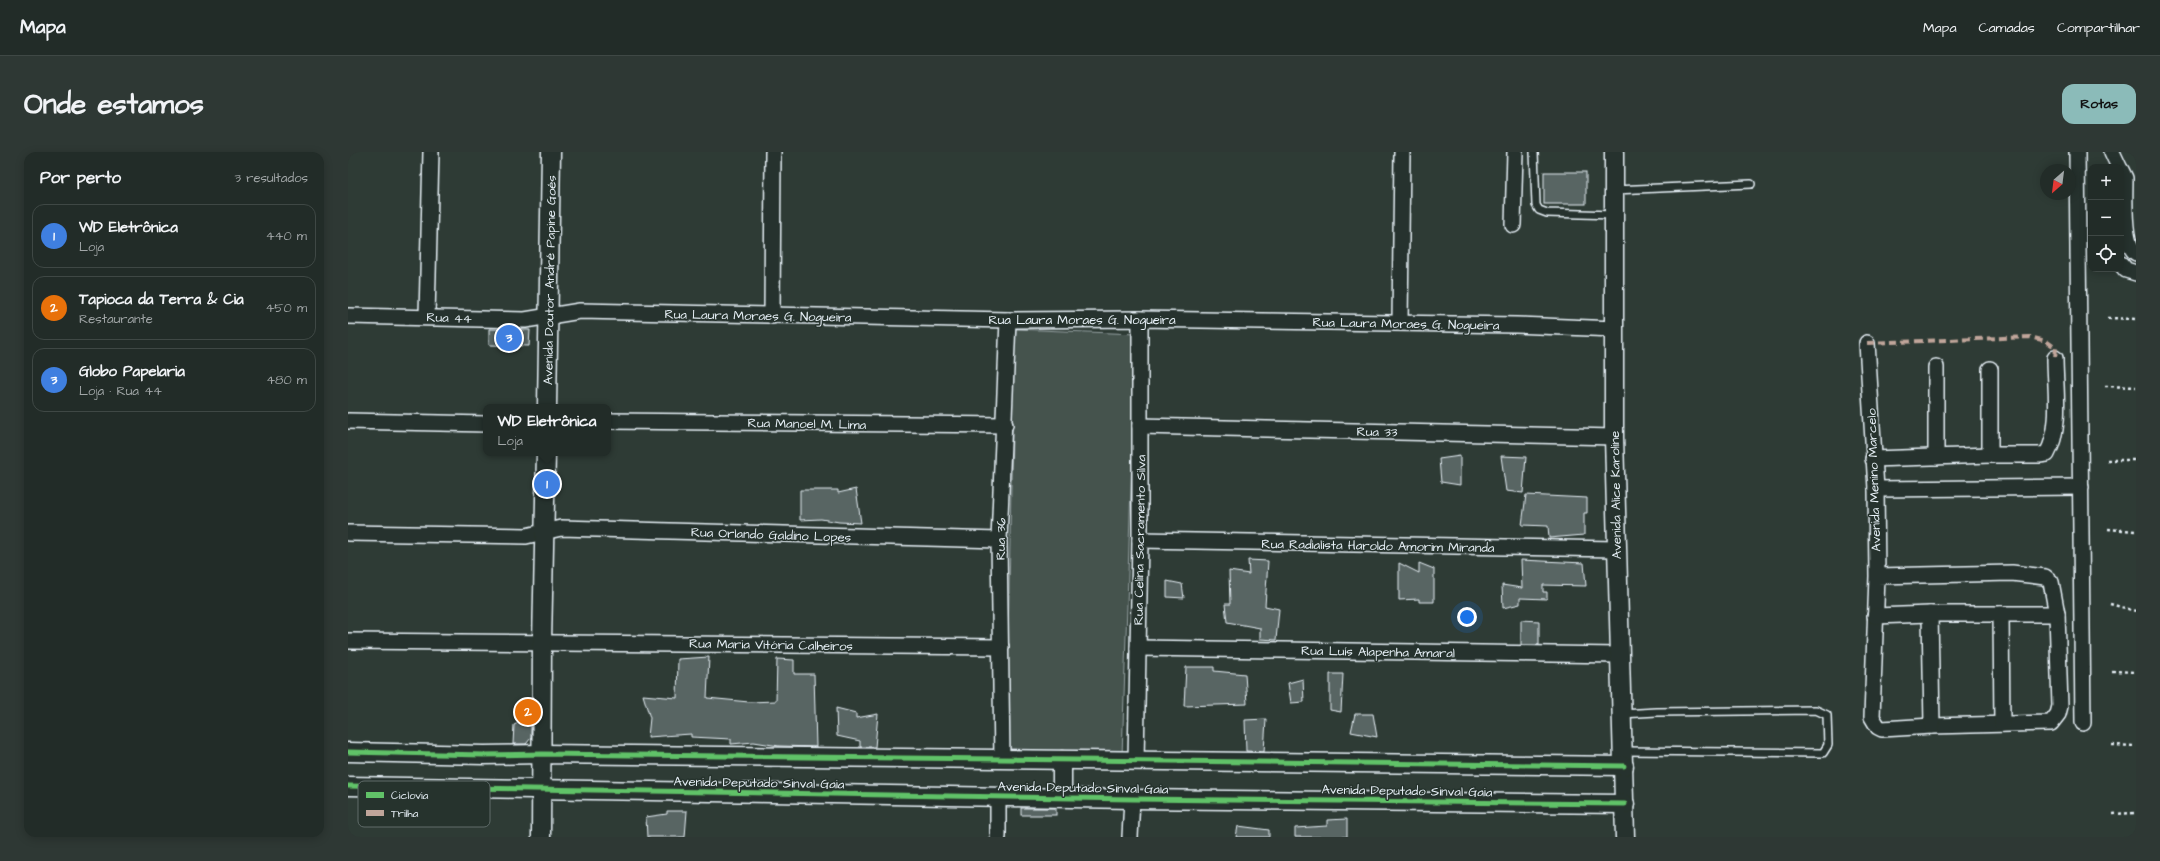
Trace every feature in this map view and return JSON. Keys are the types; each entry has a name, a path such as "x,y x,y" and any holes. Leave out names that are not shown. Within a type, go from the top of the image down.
{"street":[{"path":"427,316 431,152"},
{"name":"Avenida Doutor André Papine Goés","path":"547,404 551,152"},
{"path":"772,316 773,152"},
{"path":"1400,323 1402,152"},
{"path":"1513,225 1515,152"},
{"name":"Avenida Alice Karoline","path":"1614,152 1614,437 1618,655 1624,758 1625,837"},
{"path":"2077,152 2083,723"},
{"path":"2109,164 2112,152"},
{"path":"2112,152 2118,164"},
{"path":"2124,176 2127,241 2132,250 2136,252"},
{"path":"2124,268 2126,270 2136,273"},
{"name":"Rua Laura Moraes G. Nogueira","path":"549,316 580,311 1008,320 1140,319 1400,323 1615,329"},
{"name":"Rua 44","path":"348,316 427,316 525,320 549,316"},
{"name":"Rua Celina Sacramento Silva","path":"1136,761 1140,540 1140,319"},
{"name":"Rua 36","path":"1002,759 999,540 1005,425 1008,320"},
{"name":"Avenida Menino Marcelo","path":"1867,343 1876,489 1877,576 1874,616 1872,717 1878,727 1882,729 1932,726"},
{"path":"1873,459 2047,454 2052,444 2055,425 2055,358"},
{"path":"1936,367 1936,457"},
{"path":"1990,369 1990,455"},
{"name":"Rua Manoel M. Lima","path":"611,421 1005,425"},
{"path":"348,422 483,424"},
{"name":"Rua 33","path":"1140,426 1614,437"},
{"path":"541,837 542,642 546,456"},
{"path":"1876,489 2081,487"},
{"name":"Rua Orlando Galdino Lopes","path":"348,533 526,536 561,528 999,540"},
{"name":"Rua Radialista Haroldo Amorim Miranda","path":"1140,540 1616,549"},
{"path":"1877,576 2012,573 2045,577 2051,582 2057,614 2060,706 2058,714 2051,723 1932,726 1930,614"},
{"path":"1874,616 1930,614 2057,614"},
{"path":"2001,614 2002,724"},
{"name":"Rua Maria Vitória Calheiros","path":"348,641 1001,647"},
{"name":"Rua Luís Alapenha Amaral","path":"1138,648 1618,655"},
{"name":"Avenida Deputado Sinval Gaia","path":"348,752 484,755 542,754 1136,761 1624,758"},
{"path":"1062,760 1062,796"},
{"name":"Avenida Deputado Sinval Gaia","path":"348,786 358,786"},
{"name":"Avenida Deputado Sinval Gaia","path":"490,789 1062,796 1132,799 1625,804"},
{"path":"998,796 998,837"},
{"path":"1130,837 1132,799"}],"lane":[{"path":"1534,152 1536,205 1539,210 1547,213 1614,214"},
{"path":"1614,190 1751,184"},
{"path":"1621,714 1657,712 1816,710 1827,715 1828,745 1823,753 1624,758"}],"path":[{"path":"2108,318 2136,319"},
{"path":"2105,386 2136,388"},
{"path":"2107,460 2136,460"},
{"path":"2108,529 2136,531"},
{"path":"2110,604 2136,611"},
{"path":"2112,671 2136,672"},
{"path":"2112,745 2136,746"},
{"path":"2114,814 2136,814"}],"shaded area":[{"path":"1014,329 1136,334 1122,756 1006,751"}],"building":[{"path":"1544,172 1586,172 1586,204 1544,204"},
{"path":"489,329 530,330 529,346 489,345"},
{"path":"1460,456 1460,485 1441,482 1439,459"},
{"path":"1501,456 1526,457 1523,493 1506,491"},
{"path":"856,489 861,523 821,519 800,520 800,490 838,490 838,493"},
{"path":"1526,495 1587,498 1587,513 1584,513 1584,535 1549,538 1548,526 1522,525"},
{"path":"1248,560 1268,561 1265,606 1279,609 1276,640 1260,639 1260,628 1227,622 1225,604 1230,604 1229,571 1249,574"},
{"path":"1521,560 1584,563 1586,586 1543,585 1543,592 1547,592 1547,599 1520,598 1520,604 1503,608 1502,585 1522,588"},
{"path":"1399,563 1419,573 1419,563 1434,569 1434,602 1419,602 1419,599 1399,600"},
{"path":"1167,581 1182,584 1184,598 1167,597"},
{"path":"1521,620 1539,621 1539,645 1521,645"},
{"path":"709,657 707,698 749,702 776,701 777,659 794,660 794,674 814,674 816,747 779,746 754,742 731,744 731,739 691,737 691,734 648,737 650,718 643,695 677,698 678,659"},
{"path":"1186,667 1214,667 1214,671 1245,674 1247,704 1184,706"},
{"path":"1330,674 1343,674 1341,712 1330,710"},
{"path":"1303,679 1304,702 1291,703 1288,683"},
{"path":"836,708 856,713 856,718 878,714 875,747 860,747 860,741 837,736"},
{"path":"1355,714 1373,714 1377,737 1351,732"},
{"path":"531,717 531,738 526,744 513,744 514,725"},
{"path":"1266,719 1264,752 1246,751 1245,720"},
{"path":"1021,808 1056,808 1056,815 1021,815"},
{"path":"667,811 687,811 685,837 647,837 646,817 667,814"},
{"path":"1347,819 1347,837 1295,837 1295,828 1327,826 1327,820"},
{"path":"1238,826 1269,830 1269,837 1236,837"}],"marked path":[{"path":"1867,343 2030,337 2046,341 2056,348 2055,358"}],"cycle path":[{"path":"348,752 484,755 542,754 1624,766"},
{"path":"348,786 358,786"},
{"path":"490,788 1132,799 1625,804"}],"place":[{"name":"Globo Papelaria","path":"509,338"},
{"name":"WD Eletrônica","path":"547,484"},
{"name":"Tapioca da Terra & Cia","path":"528,712"}]}
